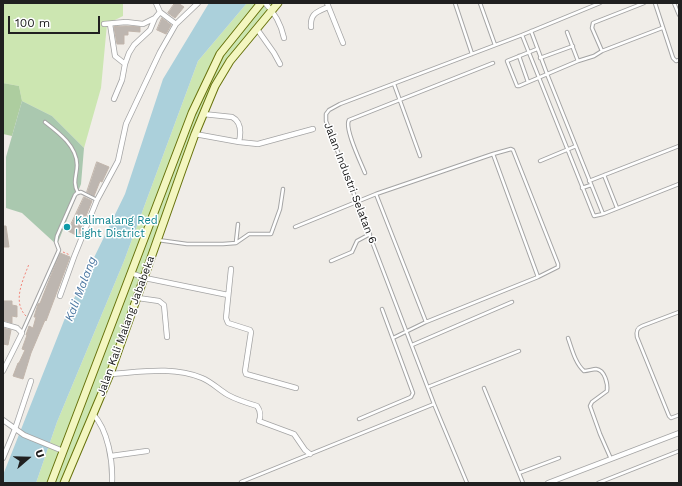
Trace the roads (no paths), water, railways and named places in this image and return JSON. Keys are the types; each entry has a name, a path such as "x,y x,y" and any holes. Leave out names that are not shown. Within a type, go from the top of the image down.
{"main road":[{"name":"Jalan Kali Malang Jababeka","path":"51,483 192,113 216,61 226,45 261,3"},
{"name":"Jalan Kali Malang Jababeka","path":"64,483 110,374 203,114 224,71 278,3"}],"street":[{"path":"156,3 160,12 176,24"},
{"path":"60,296 97,200 118,161 126,124 160,52 176,24 198,3"},
{"path":"265,3 272,10 281,24 284,38"},
{"path":"311,27 311,16 328,5 343,43"},
{"path":"114,99 123,78 125,64 133,46 149,32 160,12"},
{"path":"104,24 126,22 143,24 156,18"},
{"path":"110,24 114,55 125,64"},
{"path":"257,29 280,64"},
{"path":"203,114 232,117 237,120 240,129 239,142"},
{"path":"195,134 258,144 313,128"},
{"path":"231,269 226,318 227,322 251,332 245,371 246,374 296,388"},
{"path":"131,273 145,278 228,295"},
{"path":"138,298 159,302 164,305 167,337"},
{"path":"3,324 17,328 22,333 3,371"},
{"path":"110,374 174,371 209,381 228,396 257,406 260,410 259,421 294,434 305,450 310,454"},
{"path":"3,458 15,429 31,381"},
{"path":"92,414 98,421 110,456 112,483"},
{"path":"3,420 24,435 63,451"},
{"path":"548,483 679,433"},
{"path":"110,456 147,451"}],"lane":[{"path":"455,3 472,54"},
{"path":"480,3 495,45"},
{"name":"Jalan Industri Selatan 6","path":"467,483 434,404 326,120 326,114 329,110 340,104 522,35 600,3"},
{"path":"602,51 592,28 593,23 644,3"},
{"path":"655,3 673,58 676,61 679,60"},
{"path":"674,3 679,15"},
{"path":"537,49 506,61 515,85 519,86 578,61 594,56 602,51 662,28"},
{"path":"531,31 540,58 602,214"},
{"path":"567,32 578,61"},
{"path":"522,35 594,216 679,184"},
{"path":"540,58 573,46"},
{"path":"519,56 528,82"},
{"path":"365,173 347,124 348,121 493,63"},
{"path":"394,84 420,156"},
{"path":"45,122 64,138 72,150 77,164 74,185 78,193"},
{"path":"540,161 576,146"},
{"path":"589,181 679,146"},
{"path":"295,227 357,201 493,154 510,149 515,152 558,267 426,322 393,338"},
{"path":"493,154 538,276"},
{"path":"604,175 616,208"},
{"path":"582,188 591,185"},
{"path":"158,240 187,244 236,243 249,234 272,234 280,209 283,189"},
{"path":"78,193 83,193 97,200"},
{"path":"22,333 59,250 56,242 58,232 72,202 78,193"},
{"path":"376,194 426,322"},
{"path":"236,243 238,224"},
{"path":"331,261 352,252 357,241 370,234"},
{"path":"412,345 512,302"},
{"path":"359,419 413,396 382,310"},
{"path":"679,312 642,326 638,328 636,332 669,416 671,418 679,415"},
{"path":"568,338 574,356 581,369 584,371 596,369 600,370 607,383 607,391 592,402 590,406 611,459"},
{"path":"428,387 519,351"},
{"path":"484,388 523,483"},
{"path":"241,482 434,404"},
{"path":"598,483 679,451"},
{"path":"519,473 559,458"}],"water":[{"name":"Kali Malang","path":"209,3 247,3 198,61 124,261 57,422 36,483 3,483 3,475 67,313 125,194 163,79"}],"place":[{"name":"Kalimalang Red Light District","path":"67,227"}]}
